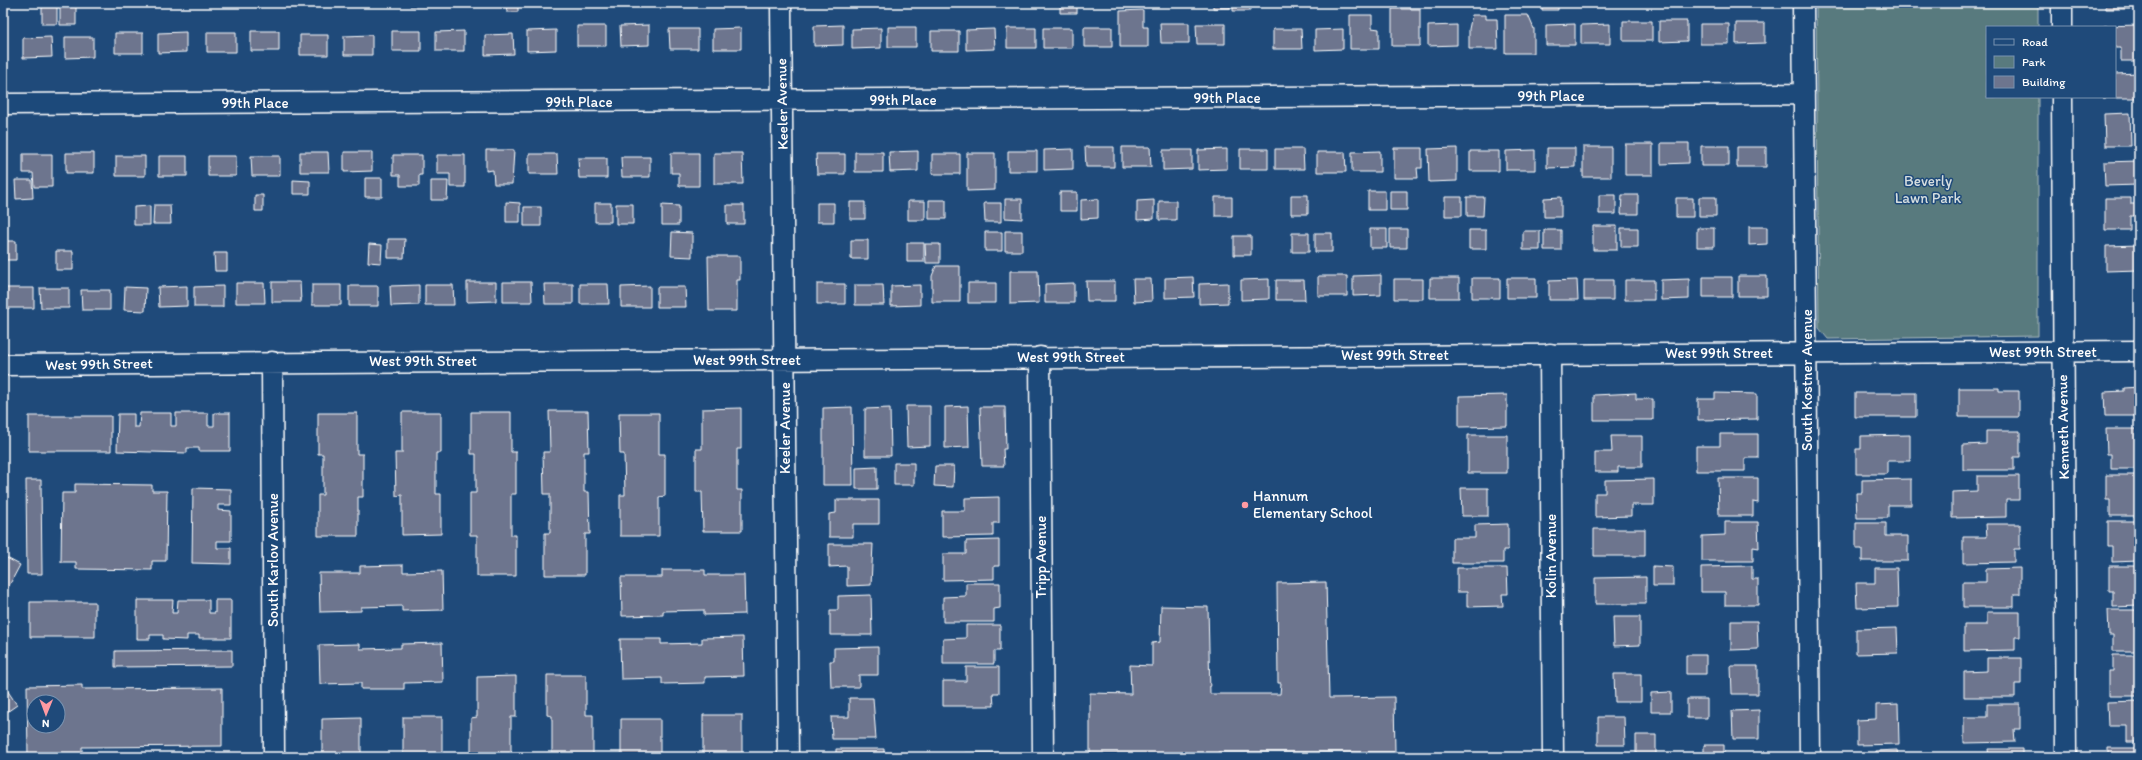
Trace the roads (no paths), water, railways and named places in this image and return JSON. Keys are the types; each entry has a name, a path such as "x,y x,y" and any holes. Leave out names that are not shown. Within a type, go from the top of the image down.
{"street":[{"name":"Keeler Avenue","path":"781,3 788,757"},
{"name":"South Kostner Avenue","path":"1803,3 1810,757"},
{"path":"2062,3 2062,26"},
{"name":"99th Place","path":"3,104 782,101 1804,94"},
{"name":"Kenneth Avenue","path":"2062,98 2062,352 2066,757"},
{"name":"West 99th Street","path":"3,365 272,362 2139,351"},
{"name":"Kolin Avenue","path":"1550,354 1553,757"},
{"name":"Tripp Avenue","path":"1040,357 1043,757"},
{"name":"South Karlov Avenue","path":"272,362 274,757"}],"place":[{"name":"Hannum Elementary School","path":"1245,505"}],"park label":[{"name":"Beverly Lawn Park","path":"1928,190"}]}
